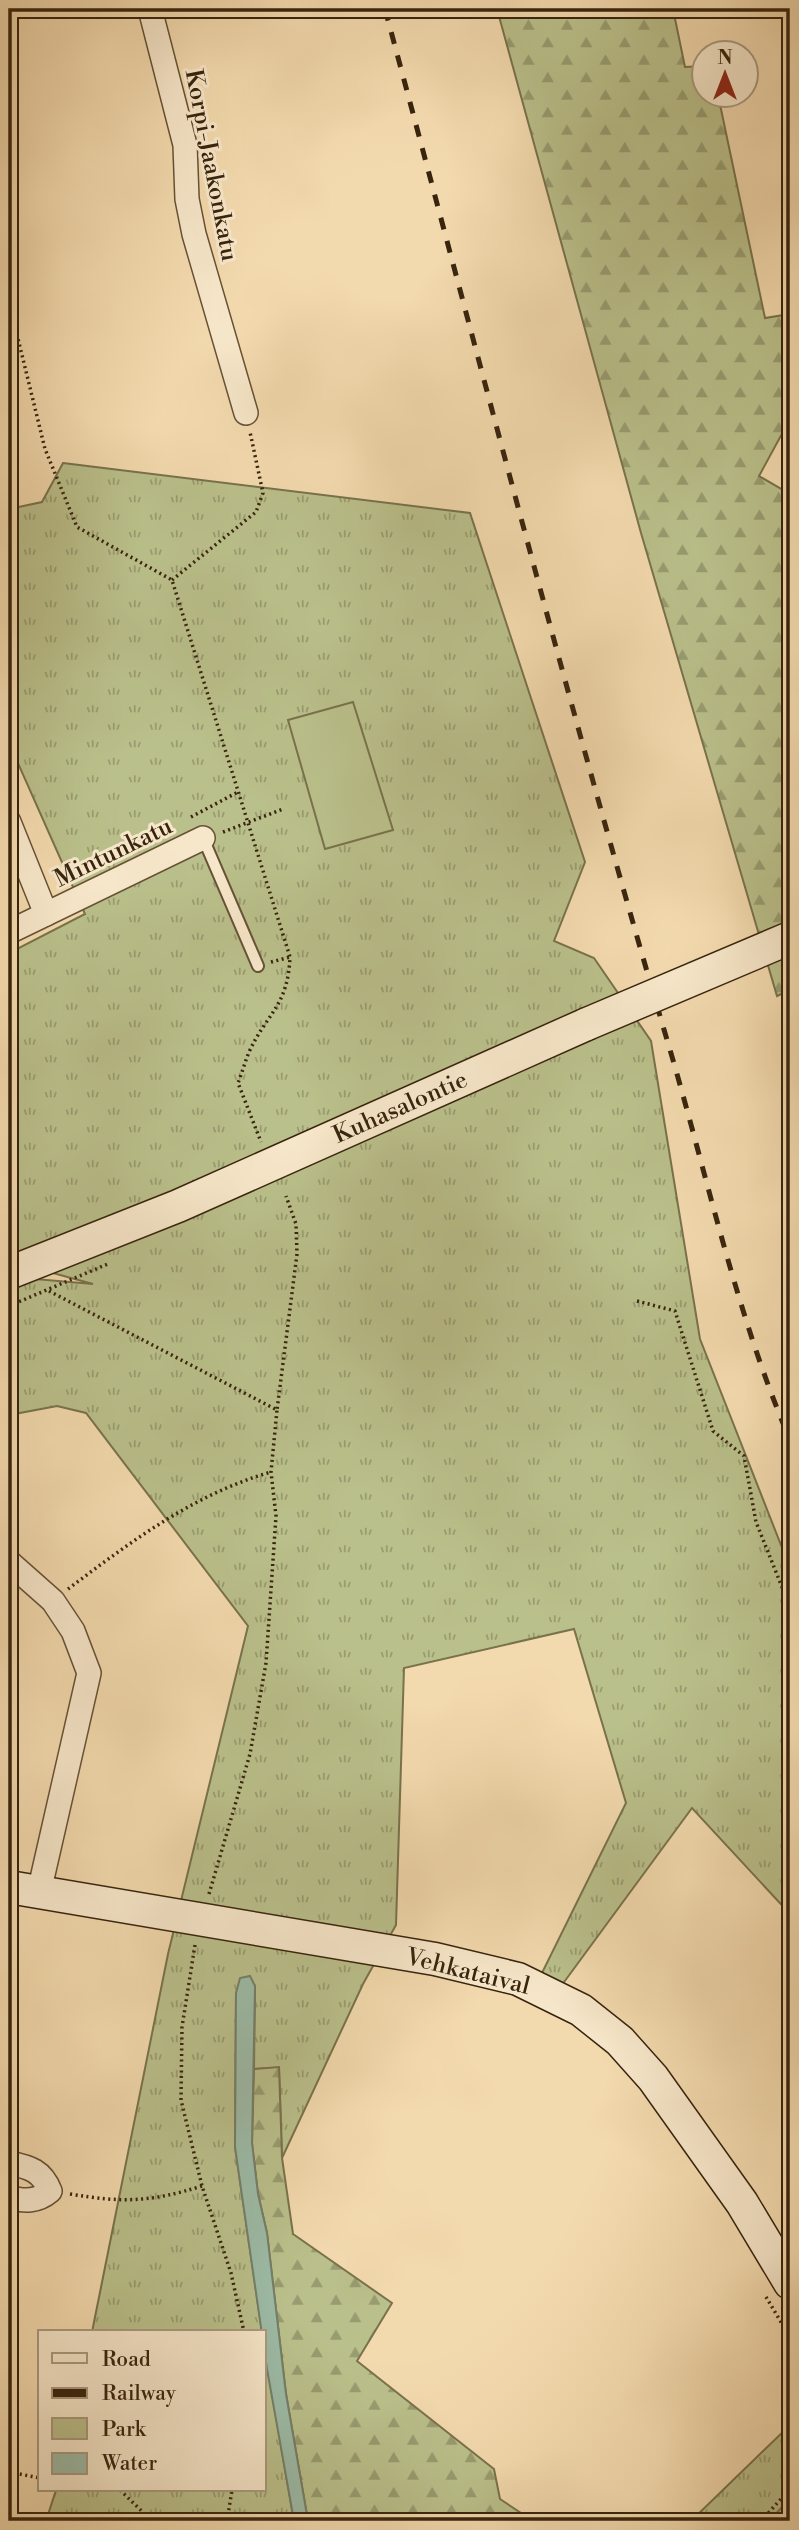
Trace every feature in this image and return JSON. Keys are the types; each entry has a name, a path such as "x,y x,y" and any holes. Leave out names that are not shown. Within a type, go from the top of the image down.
{"street":[{"name":"Korpi-Jaakonkatu","path":"150,9 185,145 187,199 194,234 246,413"},
{"path":"9,822 46,914"},
{"name":"Mintunkatu","path":"9,932 203,838"},
{"name":"Kuhasalontie","path":"9,1273 178,1206 587,1024 790,938"},
{"path":"9,1562 53,1601 73,1631 89,1672 39,1892"},
{"name":"Vehkataival","path":"9,1888 39,1892 202,1938 464,1966 518,1979 581,2010 620,2041 653,2078 742,2203 778,2290"},
{"path":"9,2163 29,2167 44,2177 50,2191 40,2199 24,2201 9,2198"}],"lane":[{"path":"203,838 258,966"}],"path":[{"path":"9,302 45,449 77,527 172,580 290,957 289,978 282,1002 250,1051 238,1083 261,1142"},
{"path":"172,580 256,512 263,493 246,413"},
{"path":"203,838 283,809"},
{"path":"244,2330 231,2273 202,2186 181,2100 181,2027 250,1754 265,1663 276,1516 271,1472 297,1254 296,1224 286,1196"},
{"path":"9,1306 49,1292 277,1410"},
{"path":"637,1301 675,1311 713,1431 744,1456 756,1522 790,1607"},
{"path":"53,1601 147,1530 231,1483 271,1472"},
{"path":"50,2191 118,2202 164,2197 202,2186"},
{"path":"778,2290 790,2337"},
{"path":"9,2472 38,2478"},
{"path":"761,2521 790,2488"},
{"path":"122,2492 152,2521"},
{"path":"227,2521 232,2492"}],"green space":[{"path":"497,9 673,9 685,67 690,67 690,108 721,108 765,318 790,314 790,419 759,476 790,494 790,990 777,996 641,533"},
{"path":"63,463 470,513 585,862 554,941 594,958 651,1041 700,1339 790,1568 790,1914 692,1808 556,1993 537,1983 626,1803 574,1629 404,1668 396,1925 363,1984 282,2158 279,2068 254,2069 255,1986 236,1993 235,2147 262,2330 92,2330 168,1954 248,1626 86,1413 57,1406 9,1415 9,1289 35,1279 93,1284 9,1261 9,953 85,914 9,743 9,509 42,502"},
{"path":"353,702 393,830 325,849 288,720"},
{"path":"279,2067 282,2158 293,2234 392,2303 357,2361 494,2469 500,2499 533,2521 308,2521 286,2394 267,2233 258,2194 252,2143 254,2069"},
{"path":"266,2359 294,2521 46,2521 55,2492 266,2492"},
{"path":"790,2425 790,2504 789,2501 769,2521 691,2521"},
{"path":"789,2500 790,2521 769,2521"},
{"path":"115,2513 125,2521 83,2521 84,2517"}],"water":[{"path":"250,1976 255,1986 252,2143 258,2194 267,2233 286,2394 308,2521 294,2521 267,2369 266,2330 261,2330 235,2147 236,1993 240,1978"}],"railway":[{"path":"385,9 557,650 722,1238 753,1340 790,1440"}]}
